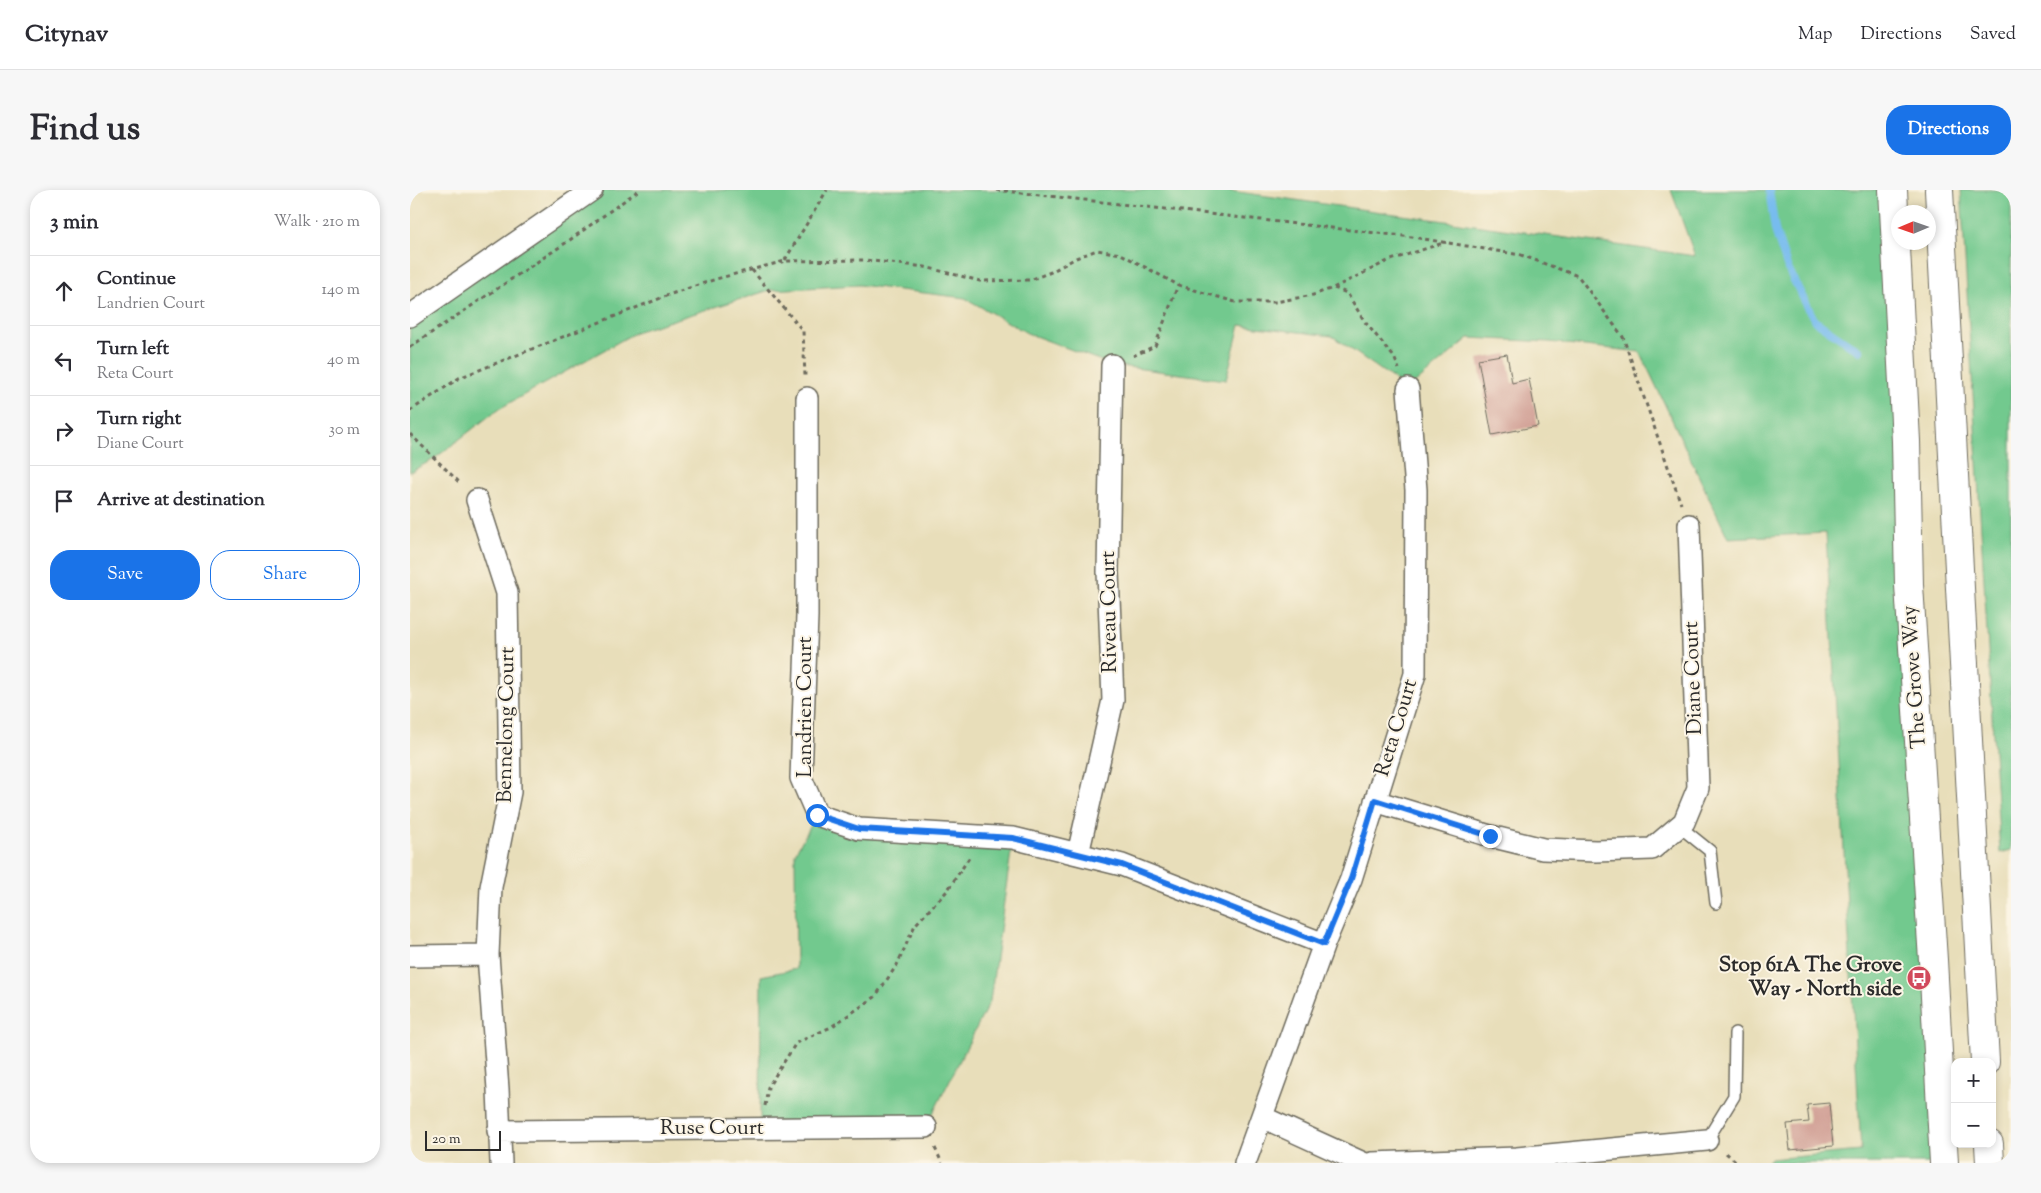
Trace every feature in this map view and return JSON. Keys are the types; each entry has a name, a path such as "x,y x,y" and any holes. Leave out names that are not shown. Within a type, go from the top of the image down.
{"main road":[{"name":"The Grove Way","path":"1892,190 1906,441 1909,585 1944,1163"},
{"path":"1939,190 1985,1058"},
{"path":"1990,1148 1990,1163"}],"street":[{"path":"410,316 585,192"},
{"name":"Riveau Court","path":"1078,854 1113,700 1108,572 1112,365"},
{"name":"Reta Court","path":"1246,1163 1324,944 1351,879 1415,674 1416,490 1408,389"},
{"name":"Landrien Court","path":"807,398 807,616 801,778 817,815 859,829 1013,838 1122,865 1324,944"},
{"name":"Bennelong Court","path":"478,500 507,593 510,792 491,887 488,956 498,1089 498,1130 501,1163"},
{"name":"Diane Court","path":"1375,800 1490,836 1543,849 1596,851 1652,849 1684,822 1698,788 1689,525"},
{"path":"410,956 488,956"},
{"path":"1262,1117 1363,1163"},
{"name":"Ruse Court","path":"498,1130 926,1127"},
{"path":"1372,1163 1517,1158 1707,1140"}],"lane":[{"path":"1679,826 1710,851 1716,903"},
{"path":"1707,1140 1734,1096 1735,1033"}],"path":[{"path":"410,347 567,242 639,190"},
{"path":"785,261 826,190"},
{"path":"996,190 1446,242 1521,255 1578,276 1623,337 1689,525"},
{"path":"410,411 459,378 672,294 785,261 865,260 925,267 980,281 1030,280 1097,250 1121,254 1178,285 1235,302 1276,302 1313,295 1333,288 1388,261 1446,242"},
{"path":"752,270 803,331 807,398"},
{"path":"1112,365 1155,346 1178,285"},
{"path":"1333,288 1347,294 1365,322 1394,357 1408,389"},
{"path":"410,434 478,500"},
{"path":"760,1128 768,1088 796,1043 831,1027 875,997 897,965 916,925 947,892 983,837"}],"green space":[{"path":"592,190 1224,190 1695,256 1671,190 1892,190 1891,250 1895,250 1943,1163 1767,1163 1770,1159 1861,1151 1826,533 1728,538 1640,352 1549,342 1469,338 1408,389 1332,336 1240,325 1226,380 1112,365 1027,333 965,298 859,285 770,290 638,331 497,410 434,459 410,472 410,316"},
{"path":"1961,190 2011,190 2011,850 2000,853"},
{"path":"817,815 1013,838 990,1001 926,1127 760,1128 761,976 796,969 795,853"}],"building":[{"path":"1507,354 1512,383 1529,379 1538,426 1492,435 1478,359"},
{"path":"1829,1103 1833,1146 1790,1150 1787,1124 1809,1122 1807,1105"}],"waterway":[{"path":"1769,190 1775,230 1788,269 1815,321 1859,351"}],"place":[{"name":"Stop 61A The Grove Way - North side","path":"1919,978"}],"route":[{"path":"817,815 859,829 1013,838 1122,865 1324,944 1351,879 1375,800 1490,836"}]}
